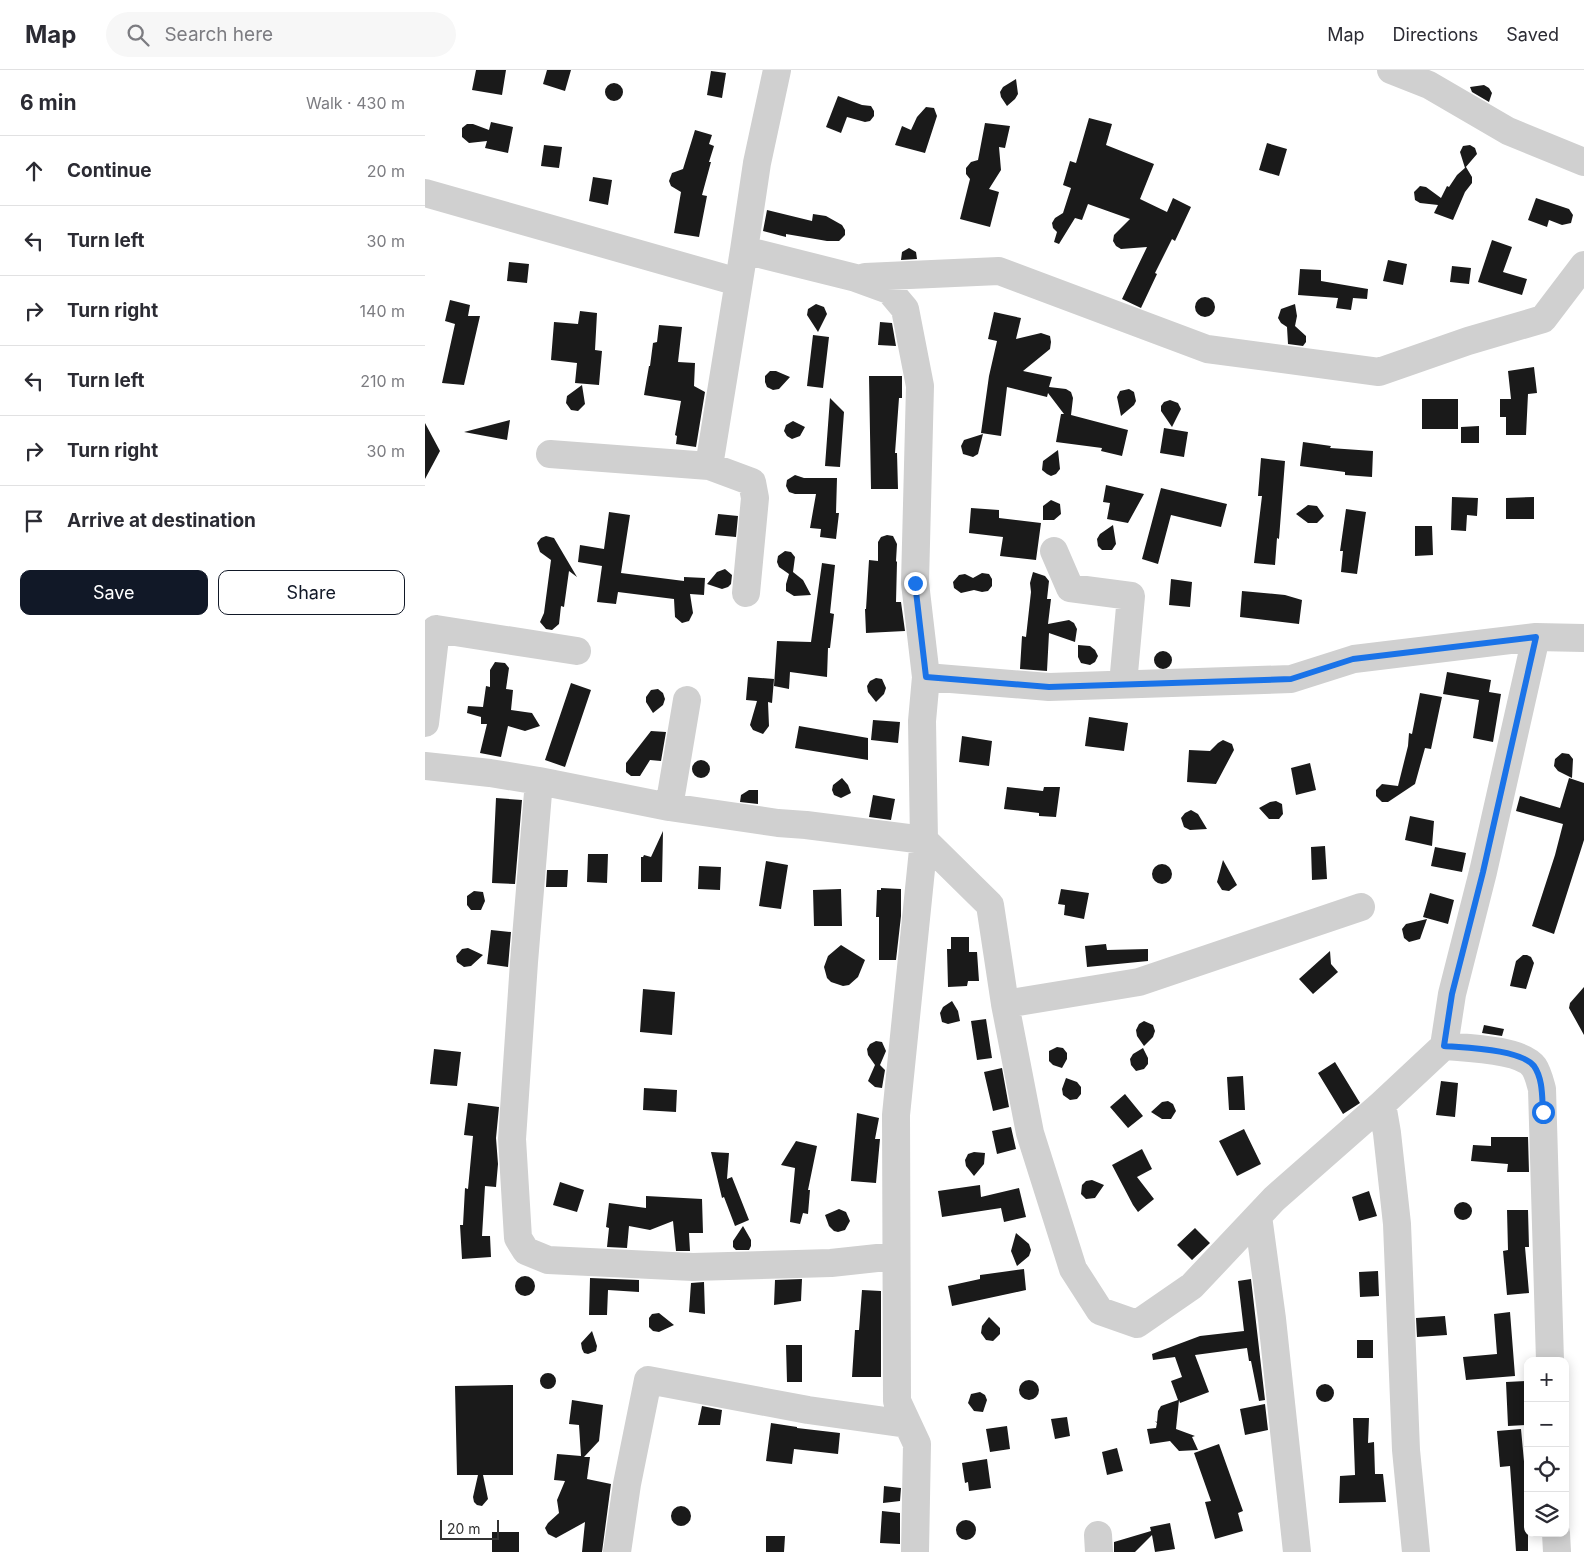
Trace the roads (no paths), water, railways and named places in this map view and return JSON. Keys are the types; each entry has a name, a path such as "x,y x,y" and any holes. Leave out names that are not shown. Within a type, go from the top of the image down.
{"street":[{"path":"709,466 757,163 777,70"},
{"path":"1391,70 1429,85 1508,131 1584,162"},
{"path":"425,193 738,282"},
{"path":"744,250 856,278 889,290 905,309 920,386 915,583 926,677 922,721 924,840 896,1115 897,1401 917,1444 915,1552"},
{"path":"856,278 999,271 1207,349 1379,372 1468,341 1543,319 1584,265"},
{"path":"550,454 709,466 752,482 755,498 745,593"},
{"path":"1054,551 1070,588 1131,596 1123,684"},
{"path":"425,723 436,629 577,650"},
{"path":"926,677 1049,687 1291,679 1353,659 1536,637 1584,638"},
{"path":"425,766 490,773 539,781 669,807 778,823 924,840 990,904 1005,1004 1033,1142 1073,1269 1100,1310 1137,1324 1192,1286 1274,1199 1382,1104 1444,1046 1452,994 1483,872 1536,637"},
{"path":"669,807 687,700"},
{"path":"539,781 512,1139 518,1238 526,1251 548,1260 693,1267 831,1263 897,1256"},
{"path":"1005,1004 1139,982 1361,907"},
{"path":"1444,1046 1510,1053 1524,1057 1535,1067 1542,1089 1549,1357"},
{"path":"1382,1104 1397,1224 1406,1450 1416,1552"},
{"path":"1258,1216 1272,1319 1297,1552"},
{"path":"617,1552 627,1484 648,1380 808,1410 907,1424"},
{"path":"1556,1537 1557,1552"}]}
